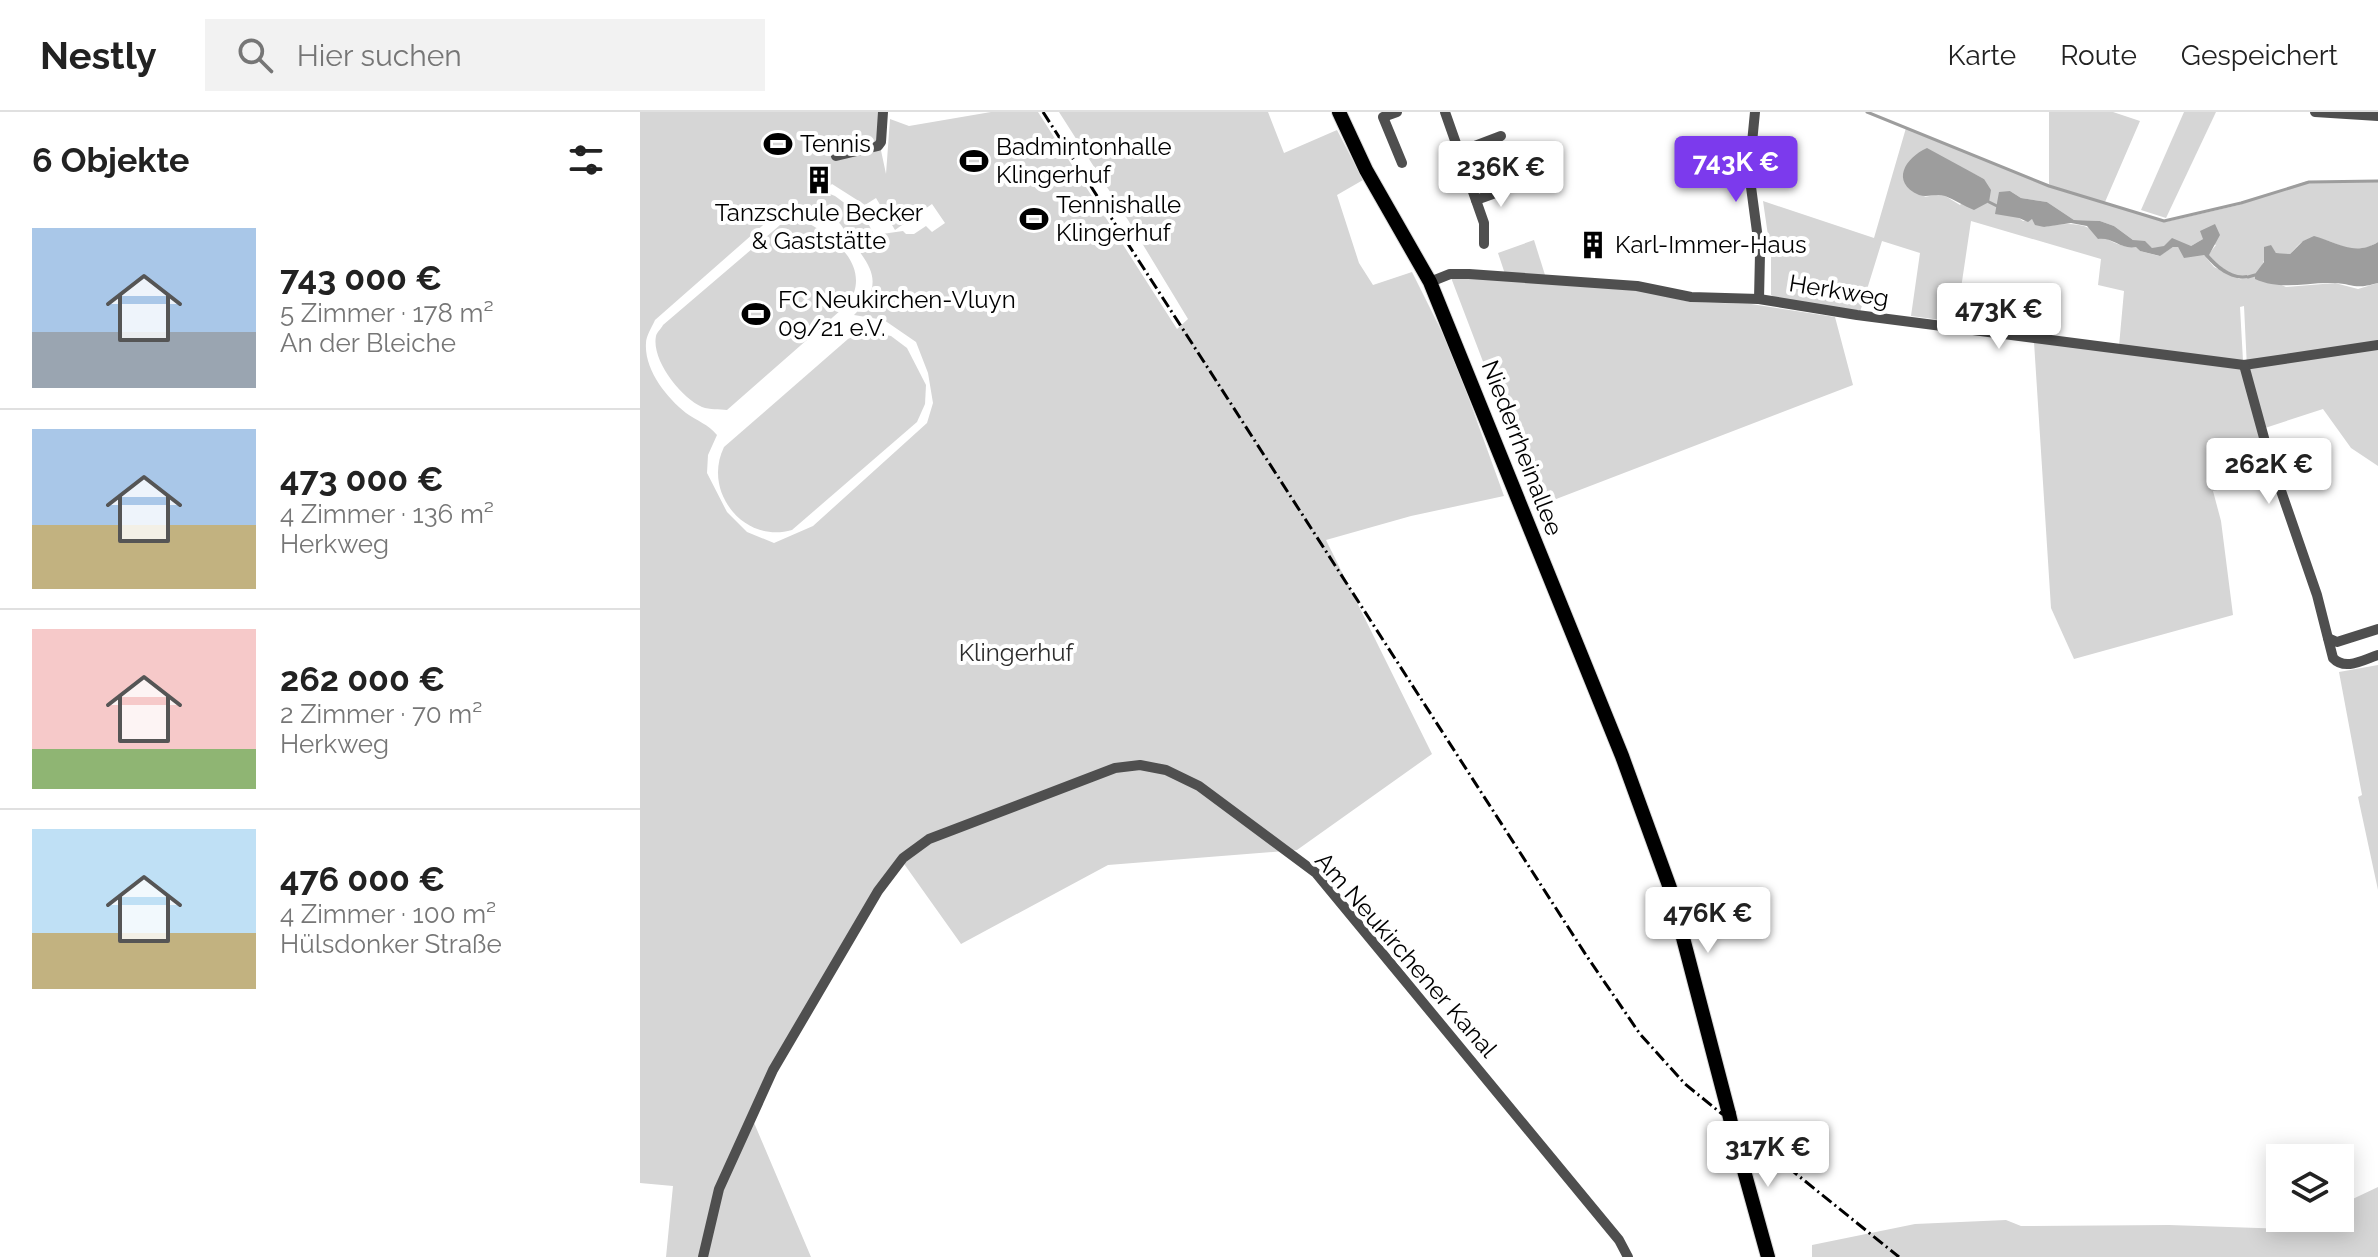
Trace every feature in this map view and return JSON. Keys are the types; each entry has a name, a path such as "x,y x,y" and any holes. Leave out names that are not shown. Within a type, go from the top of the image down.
{"main road":[{"name":"Niederrheinallee","path":"1339,112 1366,170 1430,282 1642,809 1670,888 1768,1257"}],"street":[{"path":"836,156 878,146 883,112"},
{"path":"1397,112 1383,117 1402,163"},
{"path":"1445,112 1484,223 1484,244"},
{"path":"1755,112 1751,164 1760,254 1759,299"},
{"path":"2315,112 2378,116"},
{"path":"1459,152 1501,136"},
{"path":"1476,200 1515,186"},
{"name":"Herkweg","path":"1430,282 1450,274 1469,274 1637,286 1691,297 1759,299 1857,315 2244,365 2378,345"},
{"path":"2244,365 2269,456 2317,595 2333,658 2349,665 2378,655"},
{"path":"2328,638 2337,642 2378,629"},
{"name":"Am Neukirchener Kanal","path":"703,1257 719,1189 773,1070 853,932 903,858 929,839 1115,768 1140,765 1166,770 1199,786 1316,873 1594,1209 1619,1240 1628,1257"}],"green space":[{"name":"Klingerhuf","path":"640,112 878,112 879,141 886,174 890,119 909,126 991,112 1038,112 1177,329 1188,319 1059,112 1268,112 1284,153 1337,130 1363,180 1337,195 1359,263 1373,285 1412,272 1452,352 1504,496 1411,516 1326,540 1432,754 1297,850 1108,865 961,944 902,861 877,888 749,1111 811,1257 666,1257 673,1186 640,1183","holes":["832,184 865,205 876,198 895,230 932,204 945,223 932,232 926,226 914,234 903,231 882,234 878,243 866,219 835,196 825,192 819,196","787,204 792,215 811,215 808,210 841,225 864,258 872,276 870,295 854,315 884,320 916,342 928,373 933,403 927,423 813,526 774,543 747,532 727,512 707,473 708,455 717,435 686,413 664,391 649,363 646,343 655,320"]},
{"path":"2049,112 2113,112 2140,121 2105,202 2080,196 2165,222 2239,205 2307,181 2378,181 2378,242 2356,249 2313,238 2302,242 2290,254 2276,253 2270,245 2256,274 2286,287 2335,283 2358,289 2378,283 2378,466 2351,448 2323,409 2265,428 2247,368 2244,306 2240,307 2243,361 2119,346 2124,291 2098,285 2101,259 1971,221 1956,322 1911,316 1920,253 1882,241 1860,312 1771,295 1771,256 1763,201 1874,238 1906,128 2049,187","holes":["1964,169 1984,179 1960,205 1942,194 1924,197","2010,191 2021,198 2047,202 2074,220 2100,221 2114,226 2133,240 2152,248 2191,246 2203,239 2216,245 2208,255 2242,280 2214,267 2204,255 2187,254 2178,247 2159,256 2140,251 2136,246 2117,244 2084,226 2067,224 2044,227 2032,219 2023,221 2019,218"]},
{"path":"2184,112 2216,112 2166,218 2141,210"},
{"name":"FC Neukirchen-Vluyn 09/21 e.V.","path":"800,219 835,242 852,263 856,276 849,303 727,410 702,407 685,395 669,377 658,356 657,335 663,325 780,225"},
{"path":"1534,240 1545,275 1505,274 1498,253"},
{"path":"1450,275 1637,289 1690,302 1751,304 1835,317 1853,385 1538,506"},
{"path":"865,331 891,336 907,348 926,385 925,404 917,422 792,530 774,532 744,522 723,497 719,464 724,447 848,339"},
{"path":"2034,342 2241,369 2274,477 2213,491 2221,521 2233,615 2074,659 2051,608"},
{"path":"2378,665 2378,890 2358,797 2362,795 2339,672"},
{"path":"2378,1187 2378,1257 1812,1257 1812,1245 1915,1224 2006,1220 2021,1226 2169,1225 2266,1228 2266,1232 2354,1232 2354,1198"}],"shaded area":[{"path":"1927,148 1984,179 1991,190 1989,202 1974,210 1945,196 1922,196 1910,190 1905,184 1904,170 1912,158"},
{"path":"2010,191 2021,198 2047,202 2074,220 2100,221 2114,226 2133,240 2145,241 2152,248 2164,246 2172,238 2191,246 2203,239 2200,231 2215,224 2220,235 2209,255 2226,270 2236,275 2247,275 2248,278 2235,278 2223,272 2204,255 2184,258 2178,247 2160,256 2098,239 2087,226 2071,223 2044,227 2035,225 2032,219 2028,222 1995,214 1999,192"},
{"path":"2314,236 2353,248 2378,242 2378,283 2359,286 2333,283 2275,285 2255,279 2264,262 2264,247 2271,245 2276,253 2290,254 2303,241"}],"waterway":[{"path":"1867,112 2049,186 2164,221 2241,203 2309,182 2378,181"},
{"path":"1989,202 1997,206"},
{"path":"2248,277 2255,275"}],"railway":[{"path":"1043,112 1640,1034 1685,1084 1899,1257"}],"place":[{"name":"Tennis","path":"778,144"},
{"name":"Badmintonhalle Klingerhuf","path":"974,161"},
{"name":"Tanzschule Becker & Gaststätte","path":"819,180"},
{"name":"Tennishalle Klingerhuf","path":"1034,219"},
{"name":"Karl-Immer-Haus","path":"1593,245"},
{"name":"FC Neukirchen-Vluyn 09/21 e.V.","path":"756,314"}]}
